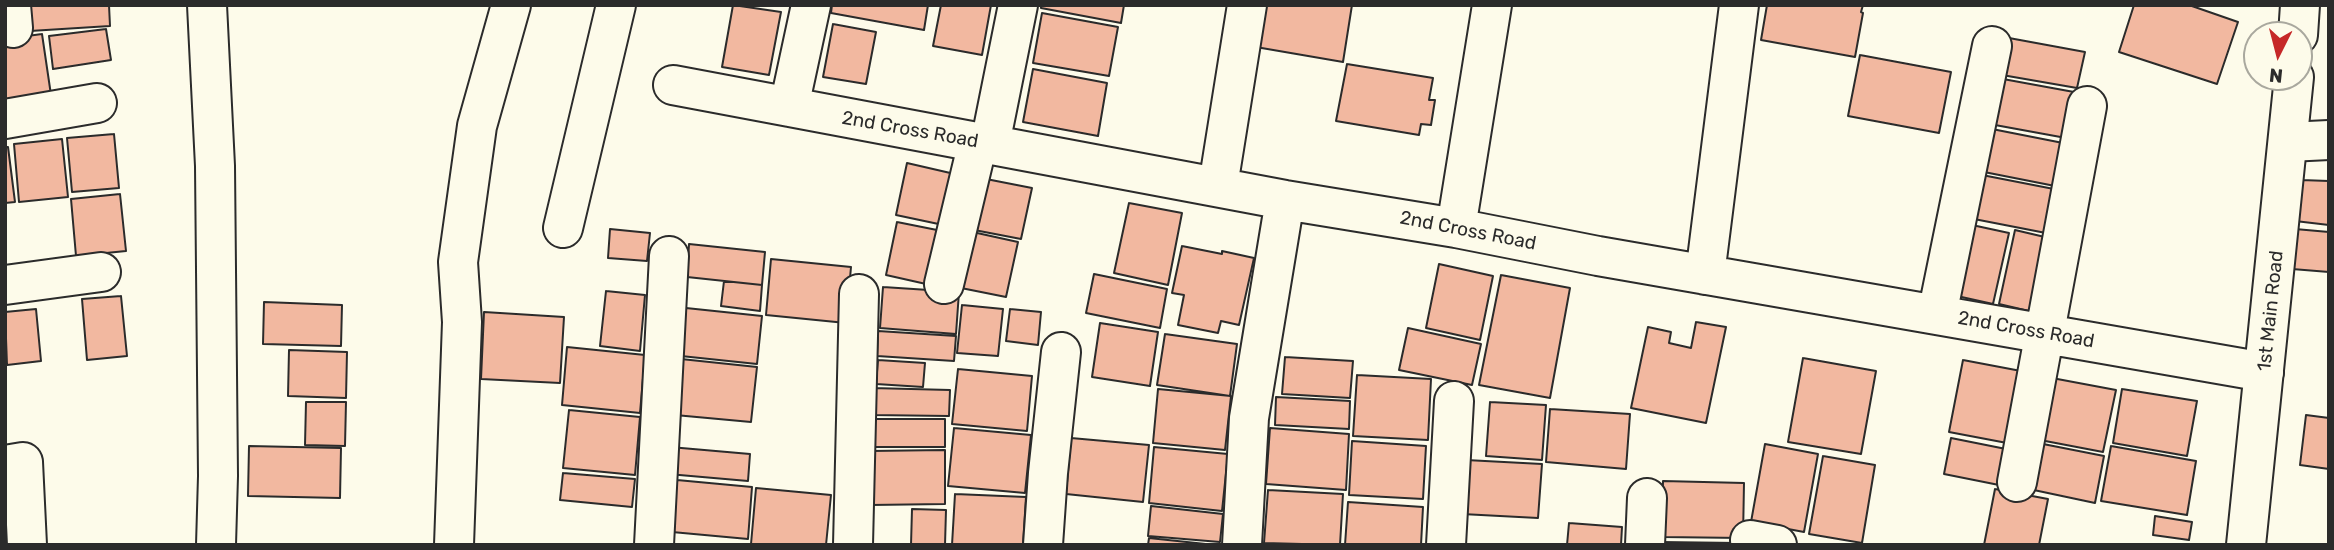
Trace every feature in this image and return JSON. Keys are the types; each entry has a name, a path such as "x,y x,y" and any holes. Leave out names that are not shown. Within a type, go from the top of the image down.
{"street":[{"path":"207,5 215,166 218,476 216,545"},
{"path":"454,545 462,322 458,262 477,126 511,5"},
{"path":"563,228 617,5"},
{"path":"789,107 811,5"},
{"path":"944,284 984,143 1018,5"},
{"path":"1218,186 1247,5"},
{"path":"1455,228 1492,5"},
{"path":"1705,275 1739,5"},
{"path":"1937,315 1992,46"},
{"name":"2nd Cross Road","path":"673,85 1285,200 2264,372"},
{"name":"1st Main Road","path":"2246,545 2293,91"},
{"path":"5,120 97,103"},
{"path":"2017,482 2087,106"},
{"path":"2288,142 2329,140"},
{"path":"1242,545 1249,418 1285,200"},
{"path":"654,545 669,256"},
{"path":"5,285 102,272"},
{"path":"853,545 859,294"},
{"path":"1043,545 1061,352"},
{"path":"1446,545 1454,401"},
{"path":"5,465 23,462 27,545"},
{"path":"1645,545 1647,498"}],"building":[{"path":"29,5 109,5 110,26 30,31"},
{"path":"733,5 781,12 769,75 722,67"},
{"path":"832,5 928,5 924,30 831,13"},
{"path":"941,5 991,5 982,55 933,46"},
{"path":"1041,5 1124,5 1121,23 1041,8"},
{"path":"1257,5 1352,5 1343,62 1250,46"},
{"path":"1767,5 1863,5 1855,57 1761,40"},
{"path":"2134,5 2189,5 2238,22 2217,84 2119,52"},
{"path":"1042,13 1118,27 1109,76 1033,63"},
{"path":"833,24 876,32 866,84 823,77"},
{"path":"106,29 111,60 53,69 49,36"},
{"path":"42,34 51,95 5,101 5,39"},
{"path":"2009,38 2085,52 2077,88 2002,75"},
{"path":"1860,55 1951,72 1939,133 1848,116"},
{"path":"1347,64 1433,78 1429,100 1435,100 1431,125 1421,124 1419,135 1336,121"},
{"path":"1033,69 1107,83 1098,136 1023,122"},
{"path":"2003,79 2074,92 2066,138 1995,125"},
{"path":"1992,129 2063,143 2055,186 1984,172"},
{"path":"114,134 119,188 72,192 67,138"},
{"path":"62,139 68,197 19,202 14,144"},
{"path":"5,147 8,147 15,202 5,203"},
{"path":"907,163 959,175 948,226 896,215"},
{"path":"1982,175 2059,190 2051,234 1974,219"},
{"path":"981,178 1032,188 1021,239 969,229"},
{"path":"2301,180 2329,181 2329,225 2295,221"},
{"path":"120,194 126,251 76,256 71,199"},
{"path":"1129,203 1182,213 1168,285 1114,273"},
{"path":"897,222 947,232 935,286 886,275"},
{"path":"1972,225 2009,233 1993,304 1957,296"},
{"path":"610,229 650,233 647,261 608,258"},
{"path":"2295,229 2329,232 2329,272 2292,269"},
{"path":"2015,230 2049,238 2033,312 1999,304"},
{"path":"968,231 1018,242 1006,297 956,287"},
{"path":"689,244 765,252 762,285 687,277"},
{"path":"1182,246 1254,258 1239,325 1221,321 1218,333 1178,325 1184,295 1172,293"},
{"path":"771,259 851,267 846,323 766,315"},
{"path":"1439,264 1493,276 1480,340 1426,328"},
{"path":"1094,274 1167,289 1160,328 1086,313"},
{"path":"1501,275 1570,288 1550,398 1479,385"},
{"path":"724,281 762,285 760,311 721,306"},
{"path":"883,287 959,292 956,334 880,328"},
{"path":"606,291 645,295 640,351 600,346"},
{"path":"121,296 127,356 87,360 82,299"},
{"path":"264,302 342,305 341,346 263,344"},
{"path":"962,305 1003,309 998,356 957,353"},
{"path":"686,308 762,316 757,364 681,356"},
{"path":"36,309 41,361 7,365 5,312"},
{"path":"1010,309 1041,312 1038,345 1006,341"},
{"path":"484,312 564,317 560,383 481,379"},
{"path":"1696,322 1726,327 1706,423 1631,408 1648,327 1671,332 1669,343 1691,348"},
{"path":"1100,323 1158,332 1150,386 1092,377"},
{"path":"1408,328 1481,344 1472,385 1399,370"},
{"path":"878,331 956,336 954,361 877,356"},
{"path":"1165,334 1237,344 1230,396 1157,385"},
{"path":"567,347 645,355 640,413 562,405"},
{"path":"289,350 347,352 346,398 288,396"},
{"path":"1285,357 1353,361 1350,398 1282,394"},
{"path":"1803,358 1876,371 1861,454 1788,442"},
{"path":"681,359 757,367 751,422 675,415"},
{"path":"878,360 925,363 923,387 876,384"},
{"path":"1963,360 2021,371 2007,443 1949,432"},
{"path":"958,369 1032,376 1027,431 952,424"},
{"path":"1357,375 1431,379 1428,440 1353,436"},
{"path":"2052,378 2116,390 2103,452 2040,440"},
{"path":"872,388 950,390 949,416 871,415"},
{"path":"1158,389 1231,396 1225,450 1153,443"},
{"path":"2122,389 2197,401 2187,456 2113,443"},
{"path":"1276,397 1350,401 1349,429 1275,425"},
{"path":"306,402 346,402 345,446 305,445"},
{"path":"1490,402 1546,405 1542,460 1486,456"},
{"path":"1550,409 1630,414 1626,469 1546,462"},
{"path":"569,410 640,417 635,475 563,468"},
{"path":"2306,415 2329,418 2329,469 2300,465"},
{"path":"870,419 945,419 945,447 870,447"},
{"path":"954,428 1031,435 1025,493 948,486"},
{"path":"1270,428 1349,434 1346,490 1266,484"},
{"path":"1071,438 1149,445 1143,502 1066,494"},
{"path":"1951,438 2006,449 1999,485 1944,474"},
{"path":"1352,441 1426,446 1423,499 1349,495"},
{"path":"2038,443 2104,456 2095,503 2029,489"},
{"path":"1765,444 1818,454 1804,532 1751,522"},
{"path":"249,446 341,448 340,498 248,496"},
{"path":"2111,446 2196,461 2187,515 2101,501"},
{"path":"670,447 750,454 748,481 668,474"},
{"path":"1154,447 1228,454 1222,511 1149,503"},
{"path":"945,450 945,504 870,505 870,451"},
{"path":"1823,456 1875,465 1862,543 1809,534"},
{"path":"1466,460 1542,464 1538,518 1462,514"},
{"path":"563,473 635,479 632,507 560,500"},
{"path":"677,480 752,487 748,539 672,532"},
{"path":"1663,481 1744,483 1743,538 1662,537"},
{"path":"756,488 831,495 826,545 751,544"},
{"path":"1995,489 2048,499 2039,545 1984,545"},
{"path":"1268,490 1343,494 1340,545 1264,543"},
{"path":"955,494 1026,497 1023,545 952,545"},
{"path":"1348,502 1423,507 1421,545 1345,545"},
{"path":"1151,506 1223,514 1220,542 1148,536"},
{"path":"912,509 946,510 945,545 911,545"},
{"path":"2155,516 2192,522 2189,540 2153,535"},
{"path":"1569,523 1622,527 1621,545 1567,545"},
{"path":"1149,538 1215,545 1148,545"},
{"path":"1660,542 1738,543 1738,545 1660,545"}]}
